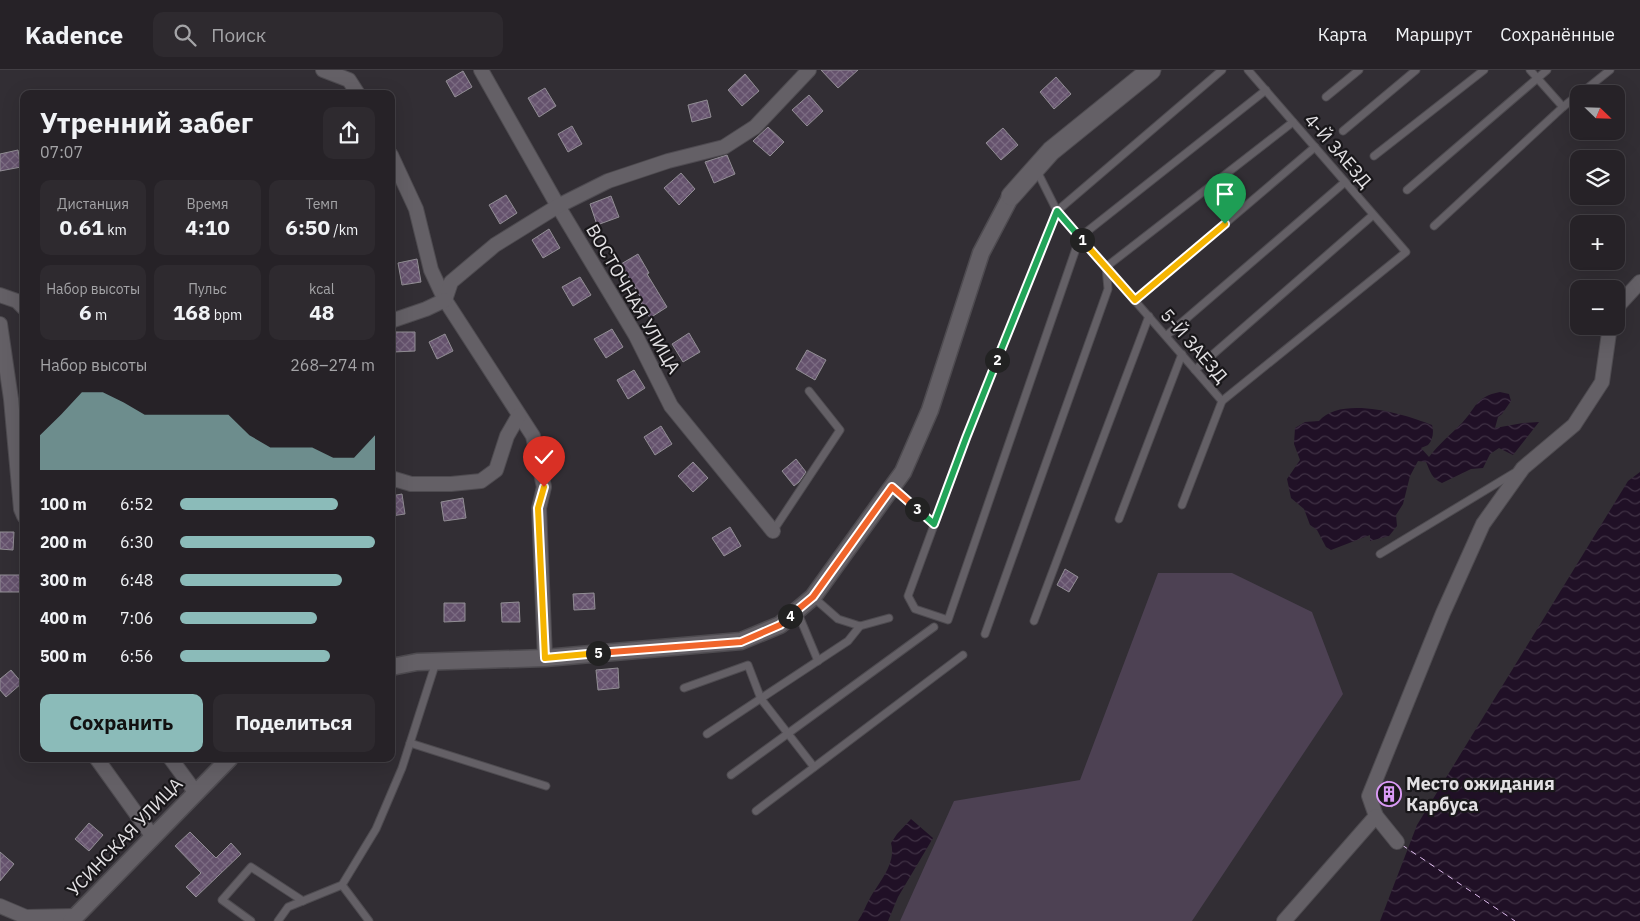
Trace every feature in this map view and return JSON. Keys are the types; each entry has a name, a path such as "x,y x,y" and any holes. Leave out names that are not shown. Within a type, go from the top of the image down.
{"main road":[{"path":"1011,196 1051,151 1151,70"}],"street":[{"path":"323,70 349,80 355,90"},
{"name":"ВОСТОЧНАЯ УЛИЦА","path":"482,70 558,206 636,336 671,406 773,531"},
{"path":"395,320 445,300 451,282 495,245 558,206 608,181 668,161 724,147 755,127 809,70"},
{"path":"395,164 416,210 430,270 445,300 533,436 544,487 538,508 545,658"},
{"path":"395,665 417,662 545,658 741,642 780,625 813,597 903,472 930,410 981,253 1011,196"},
{"path":"1625,298 1640,282"},
{"path":"0,295 17,301 20,304"},
{"path":"0,324 5,399 20,502"},
{"path":"1397,842 1376,816 1369,796 1443,613 1483,524 1523,468 1574,425 1602,382 1609,335"},
{"path":"395,479 411,484 452,484 481,481 496,470 507,436 519,415"},
{"path":"99,762 152,837"},
{"path":"173,762 196,793"},
{"name":"УСИНСКАЯ УЛИЦА","path":"73,918 226,762"},
{"path":"1284,921 1376,816"},
{"path":"0,906 26,917 73,918"}],"lane":[{"path":"1222,70 1057,211 966,438 908,596 914,609 948,620 1080,238 1266,90"},
{"name":"4-Й ЗАЕЗД","path":"1222,400 1406,252 1248,70"},
{"path":"1326,97 1359,70"},
{"path":"1343,131 1416,70"},
{"path":"1374,156 1484,70"},
{"path":"1530,70 1562,107"},
{"path":"1407,190 1547,70"},
{"path":"1591,85 1610,70"},
{"path":"1434,226 1570,101"},
{"path":"985,634 1108,288 1106,267 1293,122"},
{"path":"1135,300 1315,148"},
{"name":"5-Й ЗАЕЗД","path":"1036,168 1057,211 1222,400"},
{"path":"1166,336 1345,182"},
{"path":"1195,370 1373,214"},
{"path":"1034,621 1149,316"},
{"path":"1119,518 1182,354"},
{"path":"773,531 840,430 809,390"},
{"path":"1182,505 1222,400"},
{"path":"1380,554 1523,468"},
{"path":"892,487 934,524"},
{"path":"813,597 838,619 860,626 889,618"},
{"path":"796,611 818,661"},
{"path":"708,734 848,641 860,626"},
{"path":"731,775 934,627"},
{"path":"756,811 963,655"},
{"path":"278,921 288,906 342,885 376,829 402,768 436,662"},
{"path":"684,688 748,665 761,699 814,767"},
{"path":"410,743 546,786"},
{"path":"251,921 222,900 251,867 303,901"},
{"path":"342,885 369,921"}],"shaded area":[{"path":"1158,573 1232,573 1312,612 1343,694 1192,921 900,921 954,801 1080,780"}],"water":[{"path":"1500,392 1509,394 1511,401 1498,417 1495,428 1539,422 1513,455 1499,448 1490,454 1483,468 1471,469 1442,483 1430,472 1426,462 1418,461 1410,476 1403,504 1396,515 1397,526 1389,536 1370,541 1370,535 1331,550 1326,547 1317,530 1310,525 1304,509 1291,498 1287,479 1300,460 1294,444 1295,428 1305,422 1319,421 1329,413 1342,409 1357,408 1374,409 1406,416 1432,425 1431,441 1428,445 1421,448 1429,457 1462,423 1477,403 1492,394"},
{"path":"1640,472 1640,921 1380,921 1417,825 1628,481"},
{"path":"911,819 933,838 898,897 888,921 858,921 889,866 892,851 891,843"}],"building":[{"path":"821,70 858,70 838,88"},
{"path":"463,71 472,87 455,97 446,81"},
{"path":"745,74 759,91 742,106 728,90"},
{"path":"1056,77 1071,94 1054,109 1040,92"},
{"path":"545,88 556,106 539,117 528,98"},
{"path":"809,95 823,111 807,126 792,110"},
{"path":"707,100 711,117 692,122 688,105"},
{"path":"572,126 582,144 568,152 558,134"},
{"path":"768,127 784,142 770,156 753,141"},
{"path":"1003,128 1018,145 1001,160 986,143"},
{"path":"18,150 20,167 0,171 0,154"},
{"path":"727,155 735,174 714,183 705,162"},
{"path":"681,173 695,189 679,205 664,188"},
{"path":"506,195 517,213 500,224 489,205"},
{"path":"611,196 619,217 597,225 590,204"},
{"path":"549,229 560,248 543,258 532,240"},
{"path":"638,254 649,273 647,274 667,307 650,318 639,299 641,298 621,264"},
{"path":"417,259 421,282 402,285 398,263"},
{"path":"580,277 591,295 573,306 562,287"},
{"path":"612,329 623,347 606,358 594,339"},
{"path":"395,332 415,332 415,351 395,352"},
{"path":"689,333 700,352 683,362 672,344"},
{"path":"445,334 453,351 437,359 429,342"},
{"path":"807,350 826,360 815,380 796,369"},
{"path":"634,370 645,388 628,399 617,380"},
{"path":"661,426 672,444 655,455 644,437"},
{"path":"796,459 806,472 794,486 782,471"},
{"path":"693,462 708,478 693,492 678,476"},
{"path":"402,494 405,514 395,515 395,495"},
{"path":"463,498 466,518 444,521 441,502"},
{"path":"730,527 741,546 724,556 712,538"},
{"path":"0,532 14,532 13,550 0,549"},
{"path":"1065,569 1078,577 1069,592 1057,585"},
{"path":"0,575 20,575 20,592 0,592"},
{"path":"594,593 595,609 574,610 573,594"},
{"path":"519,602 520,622 502,622 501,603"},
{"path":"444,603 465,603 465,621 444,622"},
{"path":"618,668 619,688 598,690 596,670"},
{"path":"11,670 20,681 20,685 6,697 0,690 0,679"},
{"name":"Место ожидания Карбуса","path":"1387,781 1401,789 1392,807 1380,801 1378,797"},
{"path":"89,823 103,835 89,851 75,839"},
{"path":"190,832 216,858 231,843 241,854 196,897 186,887 201,873 175,846"},
{"path":"0,852 14,864 0,881"}],"ferry route":[{"path":"1402,845 1515,921"}],"place":[{"name":"Место ожидания Карбуса","path":"1389,794"}],"route":[{"path":"544,487 538,508 545,658 648,648 741,642 780,625 813,597 892,487 934,524 966,438 1057,211 1135,300 1225,224"}]}
